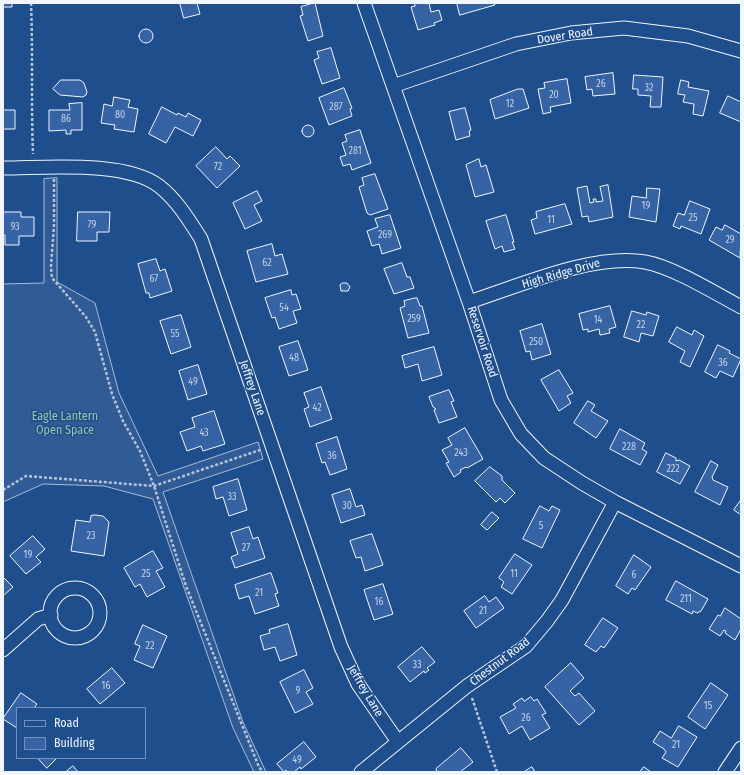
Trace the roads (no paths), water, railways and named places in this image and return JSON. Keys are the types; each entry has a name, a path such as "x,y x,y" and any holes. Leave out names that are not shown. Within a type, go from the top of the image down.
{"street":[{"name":"Reservoir Road","path":"364,3 469,302 501,400 520,434 544,458 615,502 741,566"},
{"name":"Dover Road","path":"393,86 516,44 571,32 624,28 688,36 741,52"},
{"name":"Jeffrey Lane","path":"3,168 101,168 135,174 159,186 181,208 201,239 340,647 358,684 398,742"},
{"name":"High Ridge Drive","path":"469,302 575,268 608,261 645,262 678,274 741,307"},
{"name":"Chestnut Road","path":"361,772 467,686 526,646 562,600 615,502"},
{"path":"3,650 38,619 51,615"},
{"path":"725,772 741,748"}],"park label":[{"name":"Eagle Lantern Open Space","path":"65,424"}]}
